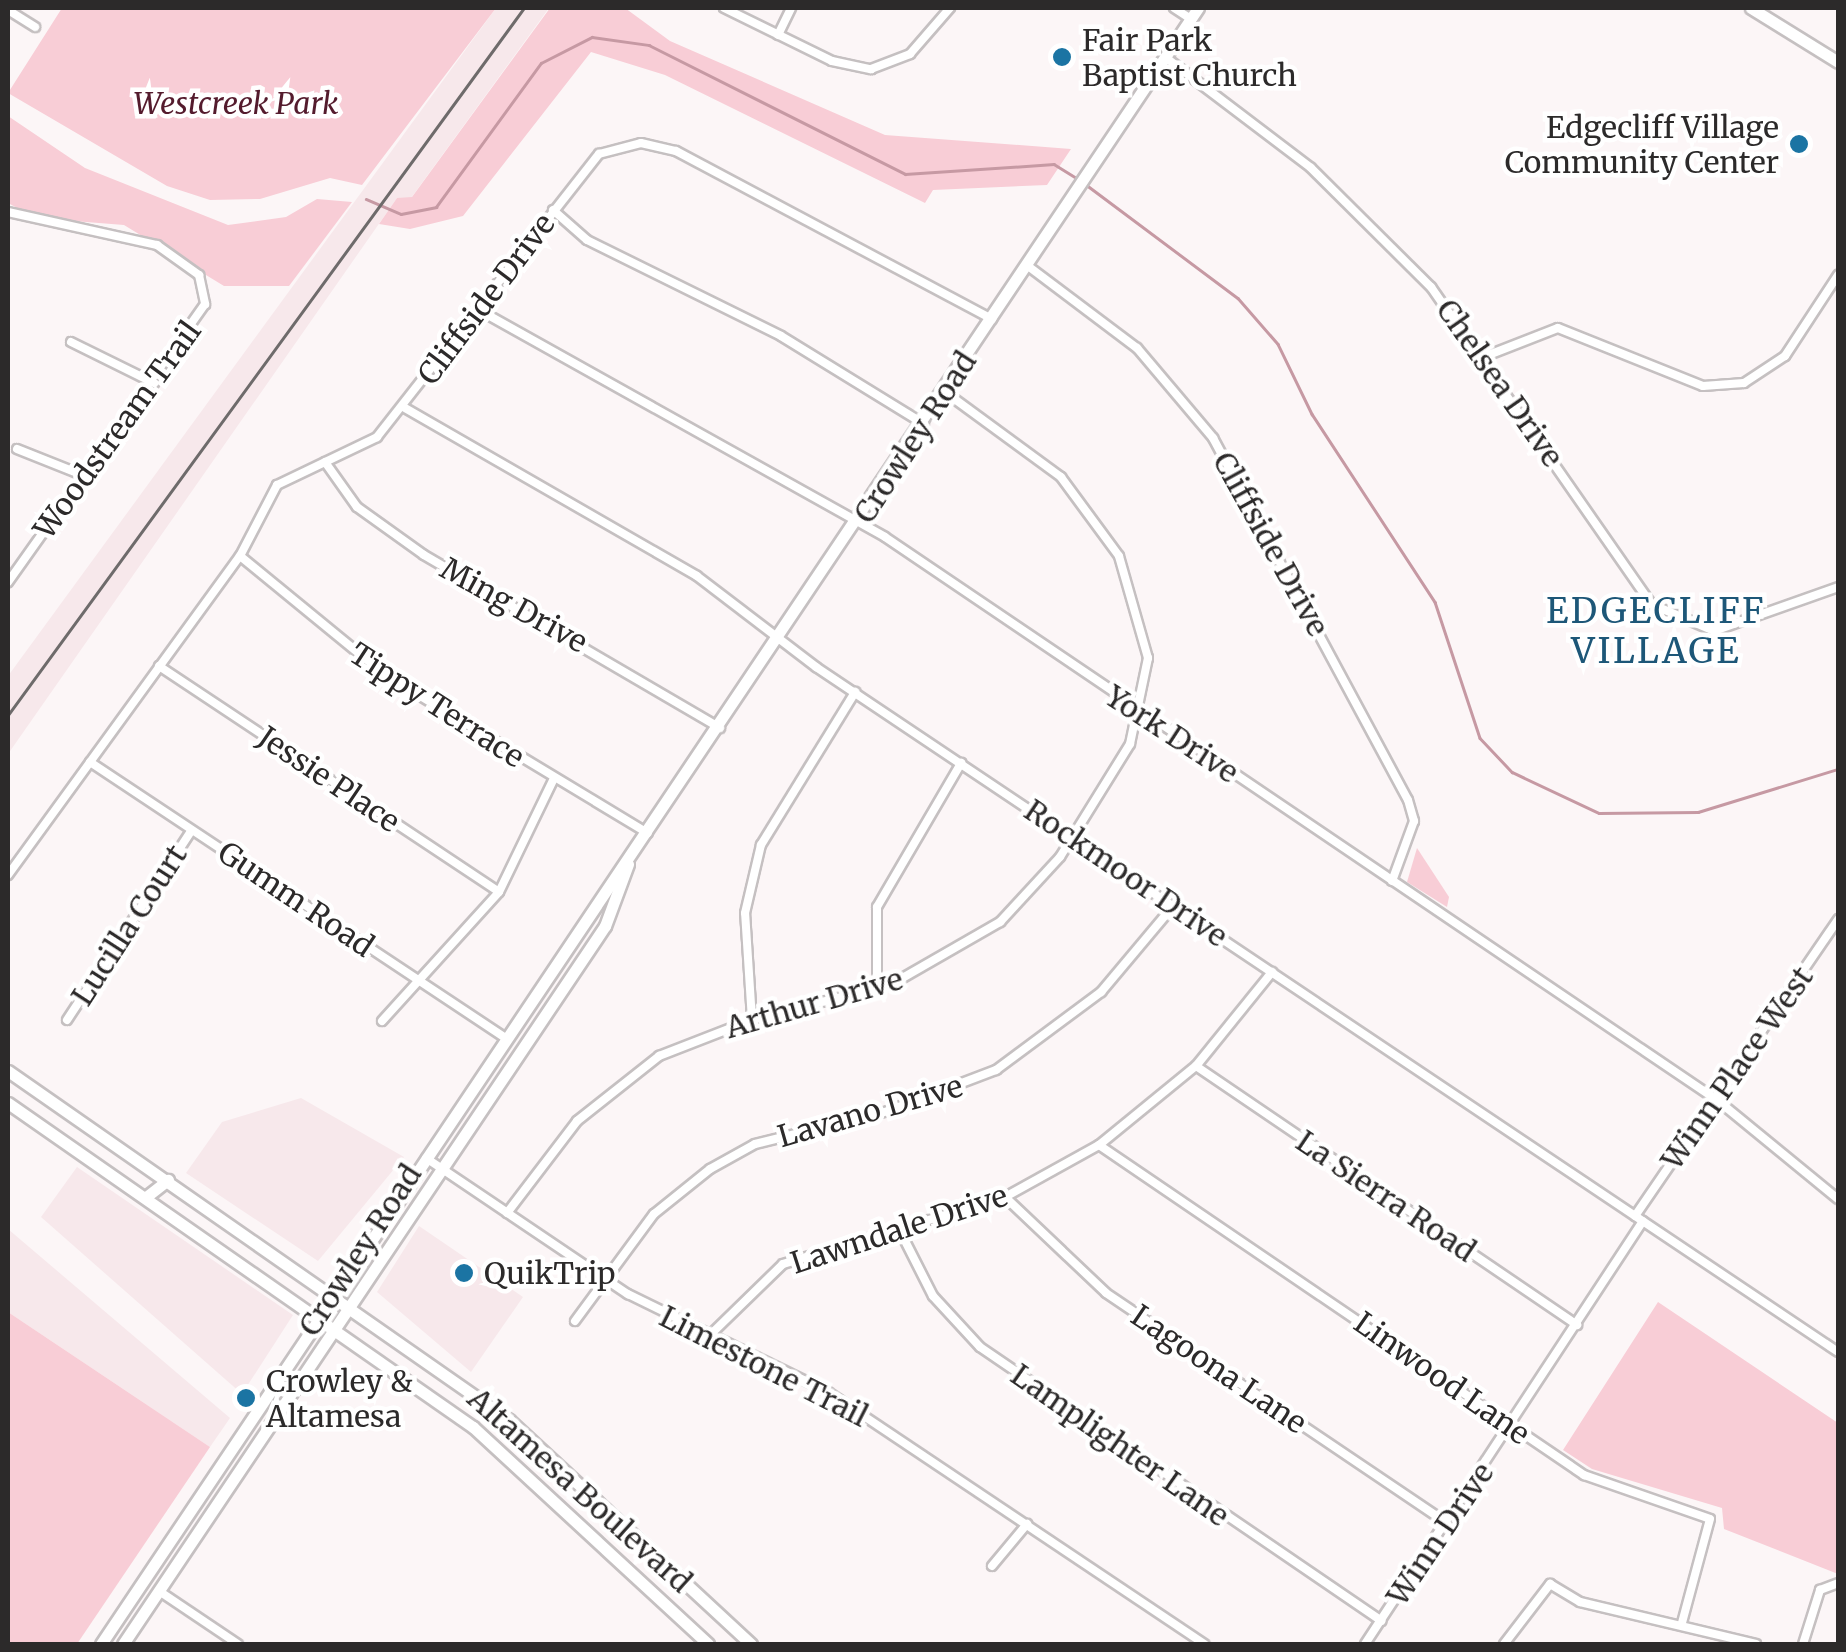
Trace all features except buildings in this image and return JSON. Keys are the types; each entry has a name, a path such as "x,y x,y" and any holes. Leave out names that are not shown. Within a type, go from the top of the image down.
{"main road":[{"path":"1751,8 1838,62"},
{"name":"Crowley Road","path":"123,1644 352,1309 605,926 628,864 858,524 1194,13"},
{"name":"Crowley Road","path":"101,1644 612,872 628,864"},
{"name":"Altamesa Boulevard","path":"8,1070 352,1309 531,1439 751,1644"},
{"name":"Altamesa Boulevard","path":"8,1103 316,1317 513,1460 708,1644"},
{"path":"146,1198 168,1180"},
{"path":"513,1460 531,1439"},
{"path":"159,1591 162,1552"}],"street":[{"path":"724,8 832,61 881,68 922,45 950,8"},
{"path":"778,35 791,8"},
{"path":"1174,8 1194,13"},
{"path":"8,10 35,27"},
{"name":"Chelsea Drive","path":"1165,57 1350,202 1486,356 1633,583 1671,617 1714,631 1838,586"},
{"name":"Cliffside Drive","path":"8,876 240,556 277,486 370,444 405,408 599,154 662,146 992,319"},
{"path":"553,210 587,240 782,336 924,424"},
{"name":"Woodstream Trail","path":"8,212 117,229 196,273 200,318 8,580"},
{"name":"Cliffside Drive","path":"1028,266 1138,348 1213,438 1408,800 1414,821 1392,881"},
{"path":"1486,356 1558,328 1703,386 1744,383 1785,356 1838,275"},
{"name":"York Drive","path":"479,310 858,524 1717,1100 1838,1199"},
{"path":"71,342 154,383"},
{"name":"Arthur Drive","path":"507,1212 604,1096 659,1056 752,1020 877,990 1000,922 1074,838 1142,715 1143,627 1108,534 1050,467 945,392"},
{"name":"Rockmoor Drive","path":"405,408 697,576 855,692 1838,1352"},
{"path":"17,448 85,476"},
{"name":"Ming Drive","path":"326,462 356,507 424,555 720,728"},
{"name":"Tippy Terrace","path":"240,556 338,642 649,833"},
{"name":"Jessie Place","path":"160,666 498,892"},
{"path":"752,1020 746,913 761,845 855,692"},
{"name":"Gumm Road","path":"90,762 502,1036"},
{"path":"877,990 877,907 961,763"},
{"path":"382,1021 498,892 554,778"},
{"name":"Lucilla Court","path":"67,1020 192,830"},
{"name":"Lavano Drive","path":"575,1321 604,1279 672,1197 755,1144 928,1098 1017,1057 1101,992 1174,905"},
{"name":"Winn Place West","path":"1639,1219 1838,918"},
{"name":"Lawndale Drive","path":"709,1336 783,1264 1005,1197 1099,1146 1196,1066 1272,972"},
{"name":"La Sierra Road","path":"1196,1066 1577,1325"},
{"name":"Linwood Lane","path":"1099,1146 1602,1485 1710,1519 1682,1623"},
{"name":"Limestone Trail","path":"422,1156 604,1279 709,1336 828,1392 1205,1644"},
{"name":"Lagoona Lane","path":"1005,1197 1106,1293 1447,1523"},
{"name":"Winn Drive","path":"1365,1644 1512,1427 1639,1219"},
{"name":"Lamplighter Lane","path":"900,1229 933,1296 980,1346 1381,1620"},
{"path":"992,1566 1027,1524"},
{"path":"1803,1644 1820,1590 1838,1583"},
{"path":"1504,1644 1550,1584 1580,1602 1682,1623 1756,1644"},
{"path":"159,1591 238,1644"}],"shaded area":[{"path":"496,8 549,8 411,198 397,198 8,754 8,676"},
{"path":"301,1098 404,1157 318,1261 186,1173 222,1122"},
{"path":"77,1167 293,1315 242,1394 41,1217"},
{"path":"419,1226 523,1297 471,1372 377,1292"},
{"path":"8,1229 230,1418 210,1447 8,1312"}],"green space":[{"name":"Westcreek Park","path":"62,8 496,8 362,185 330,178 260,199 210,200 167,186 8,93"},
{"path":"550,8 625,8 670,41 885,135 1071,149 1047,185 933,190 925,203 665,75 591,52 463,216 410,229 379,224 397,198 412,197"},
{"path":"8,116 85,168 228,225 286,217 317,199 352,202 289,286 224,286 124,225 36,218 8,203"},
{"path":"1417,848 1449,897 1447,907 1407,882"},
{"path":"1658,1302 1838,1423 1838,1574 1724,1529 1722,1508 1592,1469 1563,1450"},
{"path":"8,1312 210,1447 77,1644 8,1644"}],"waterway":[{"path":"366,199 401,214 436,207 541,63 592,37 649,45 905,174 1054,164 1078,179"},
{"path":"1084,183 1238,298 1278,344 1312,414 1435,602 1480,738 1512,772 1599,813 1698,812 1838,769"}],"railway":[{"path":"8,715 524,8"}],"place":[{"name":"Fair Park Baptist Church","path":"1062,57"},
{"name":"Edgecliff Village Community Center","path":"1799,144"},
{"name":"QuikTrip","path":"464,1273"},
{"name":"Crowley & Altamesa","path":"246,1398"}],"district":[{"name":"EDGECLIFF VILLAGE","path":"1656,631"}]}
